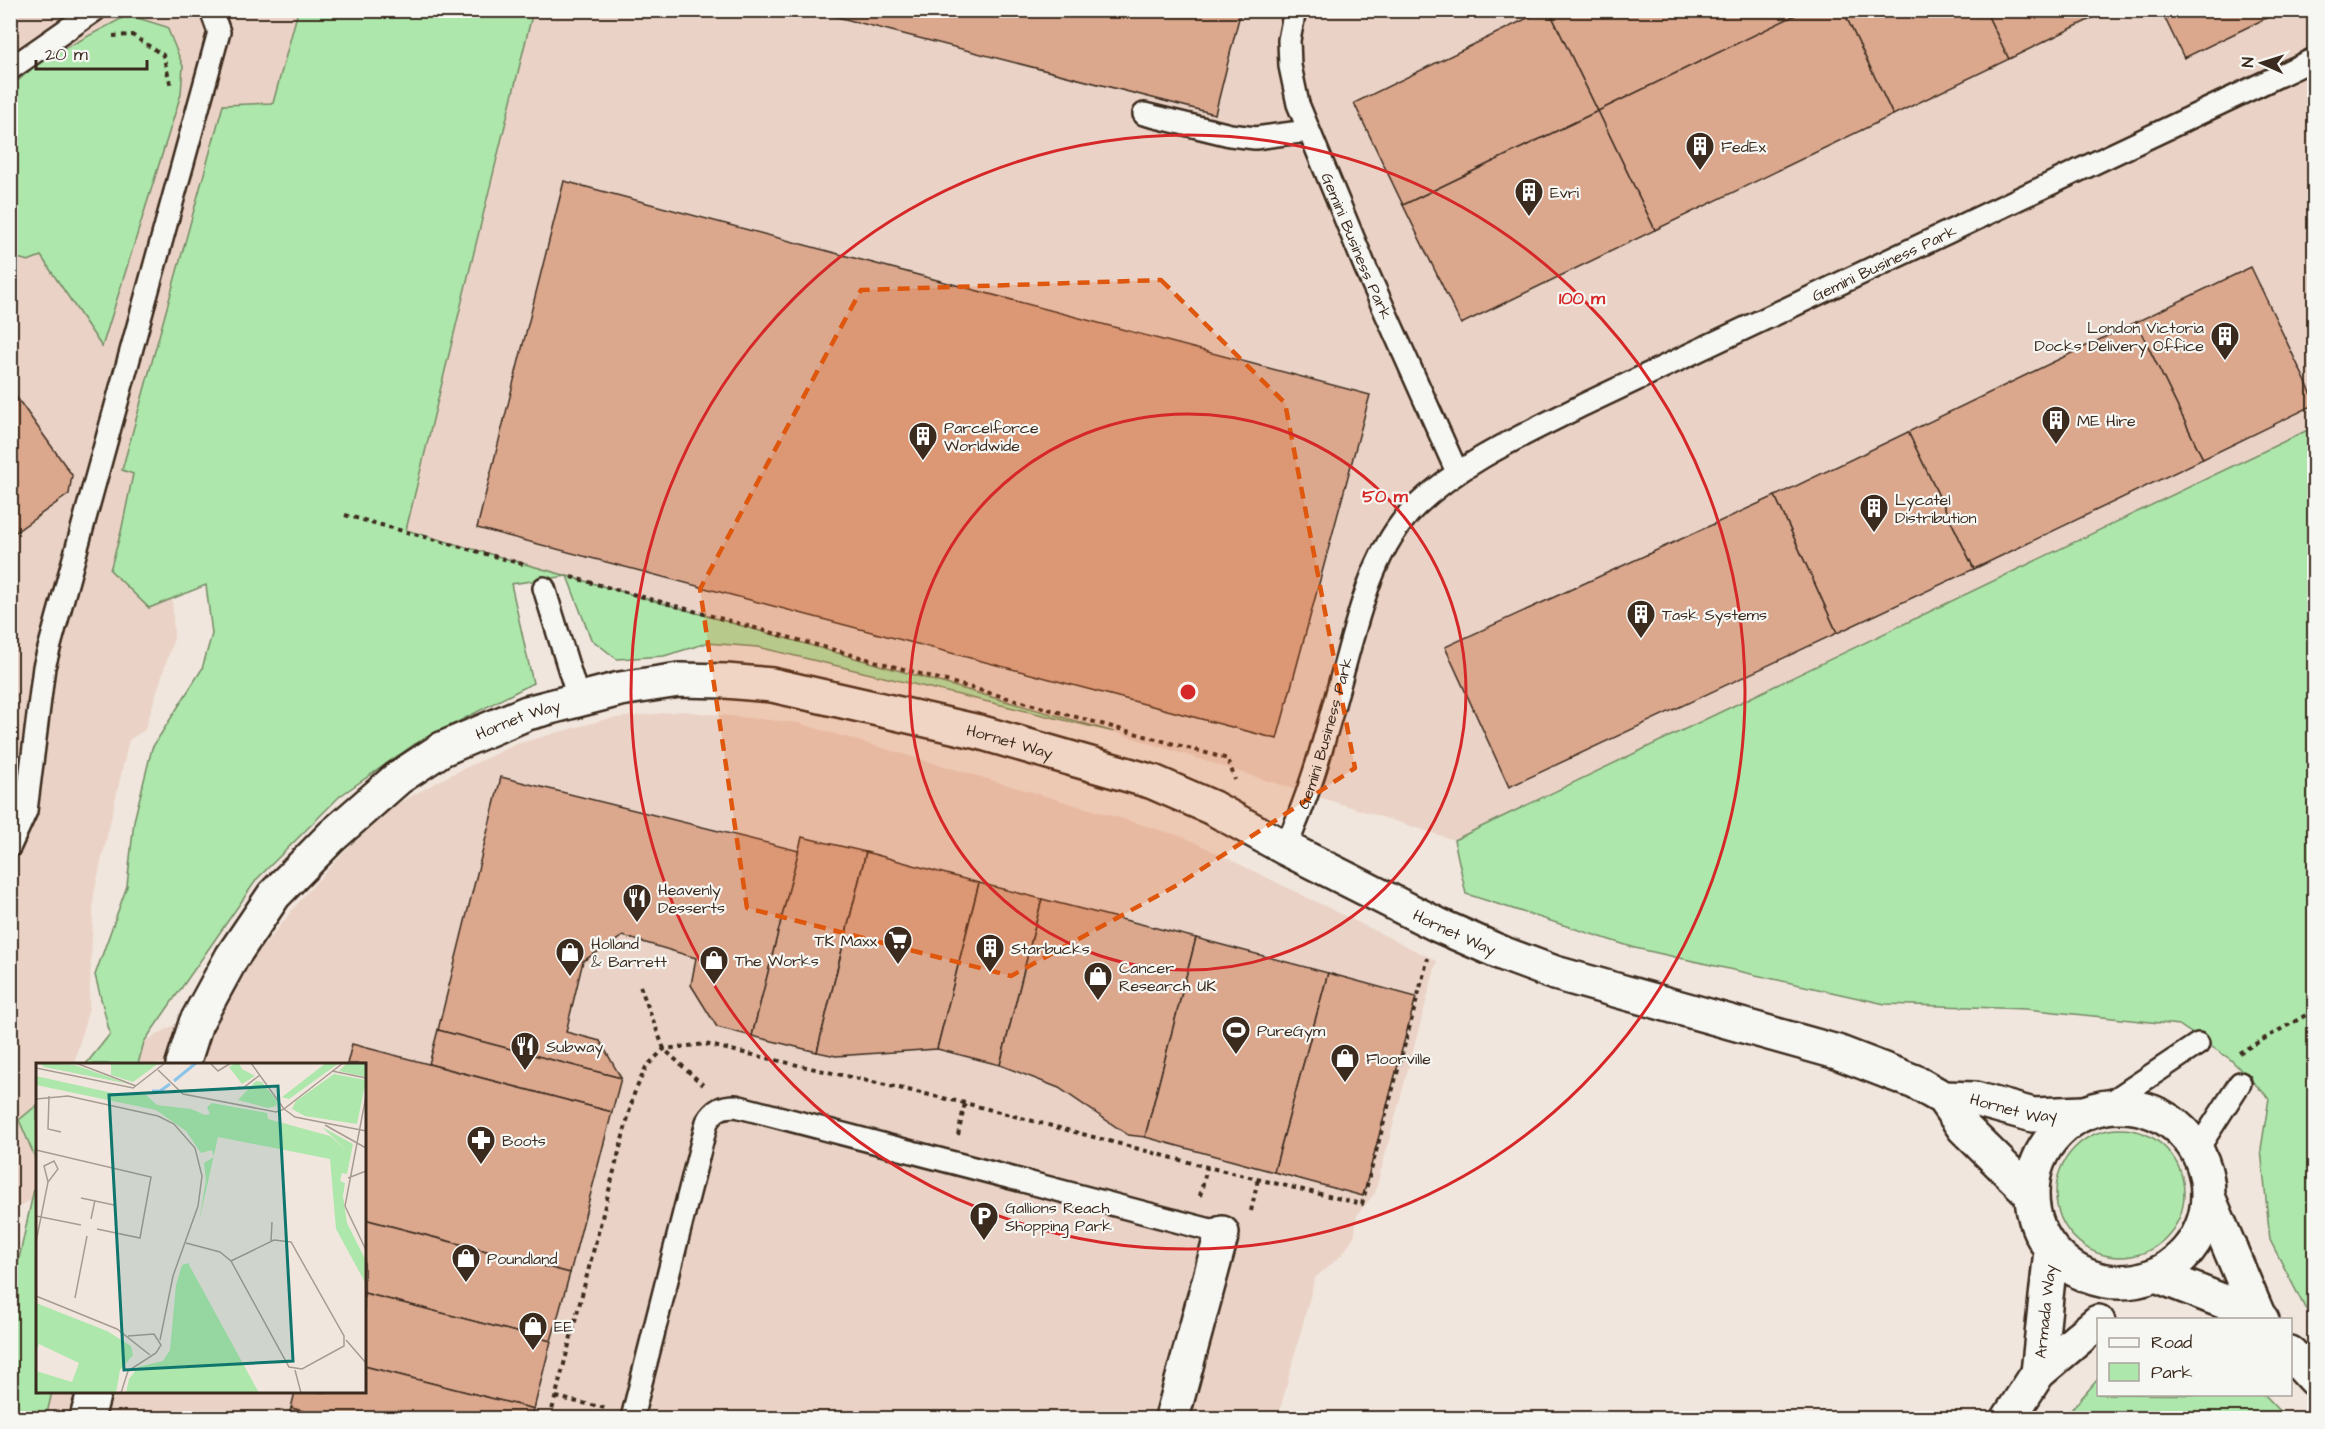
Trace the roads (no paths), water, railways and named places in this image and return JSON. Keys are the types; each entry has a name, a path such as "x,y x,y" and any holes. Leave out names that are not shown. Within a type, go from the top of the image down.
{"street":[{"name":"Hornet Way","path":"184,1063 196,1023 232,957 274,895 332,836 399,778 442,749 527,713 578,698 679,681 726,681 772,685 979,732 1076,758 1153,782 1214,808 1285,848 1438,925 1504,954 1556,973 1837,1052 1904,1077 1943,1098 1974,1099 2033,1115 2095,1109"},
{"name":"Hornet Way","path":"1943,1098 1964,1128 2031,1194"},
{"name":"Armada Way","path":"2127,1105 2148,1110 2168,1119 2184,1133 2197,1150 2206,1174 2209,1198 2260,1317 2147,1278 2113,1283 2090,1278 2069,1267 2051,1250 2036,1224 2031,1194 2038,1161 2056,1132 2095,1109 2127,1105"},
{"name":"Armada Way","path":"2103,1318 2147,1278 2177,1263 2193,1245 2204,1222 2209,1198"},
{"path":"1172,1419 1222,1233"},
{"name":"Armada Way","path":"2038,1373 2051,1250"},
{"name":"Armada Way","path":"2009,1419 2038,1373 2097,1324"},
{"path":"2292,1355 2314,1379"},
{"path":"87,1419 94,1393"}],"lane":[{"path":"10,846 26,811 44,667 219,32 211,10"},
{"name":"Gemini Business Park","path":"1295,10 1288,40 1290,66 1298,104 1366,268 1457,472"},
{"path":"10,69 88,16"},
{"name":"Gemini Business Park","path":"1285,848 1318,761 1357,621 1376,567 1396,531 1415,507 1457,472 1583,405 2314,59"},
{"path":"1144,114 1255,138 1308,131"},
{"path":"544,588 578,698"},
{"path":"2095,1109 2198,1044"},
{"path":"2197,1150 2240,1083"},
{"path":"632,1419 708,1122 714,1111 725,1106 736,1106 1222,1233"}],"place":[{"name":"FedEx","path":"1700,172"},
{"name":"Evri","path":"1529,218"},
{"name":"London Victoria Docks Delivery Office","path":"2225,362"},
{"name":"ME Hire","path":"2056,446"},
{"name":"Parcelforce Worldwide","path":"923,462"},
{"name":"Lycatel Distribution","path":"1874,534"},
{"name":"Task Systems","path":"1641,640"},
{"name":"Heavenly Desserts","path":"637,924"},
{"name":"TK Maxx","path":"898,966"},
{"name":"Starbucks","path":"990,974"},
{"name":"Holland & Barrett","path":"570,978"},
{"name":"The Works","path":"714,986"},
{"name":"Cancer Research UK","path":"1098,1002"},
{"name":"PureGym","path":"1236,1056"},
{"name":"Subway","path":"525,1072"},
{"name":"Floorville","path":"1345,1084"},
{"name":"Boots","path":"481,1166"},
{"name":"Gallions Reach Shopping Park","path":"984,1242"},
{"name":"Poundland","path":"466,1284"},
{"name":"EE","path":"533,1352"}]}
